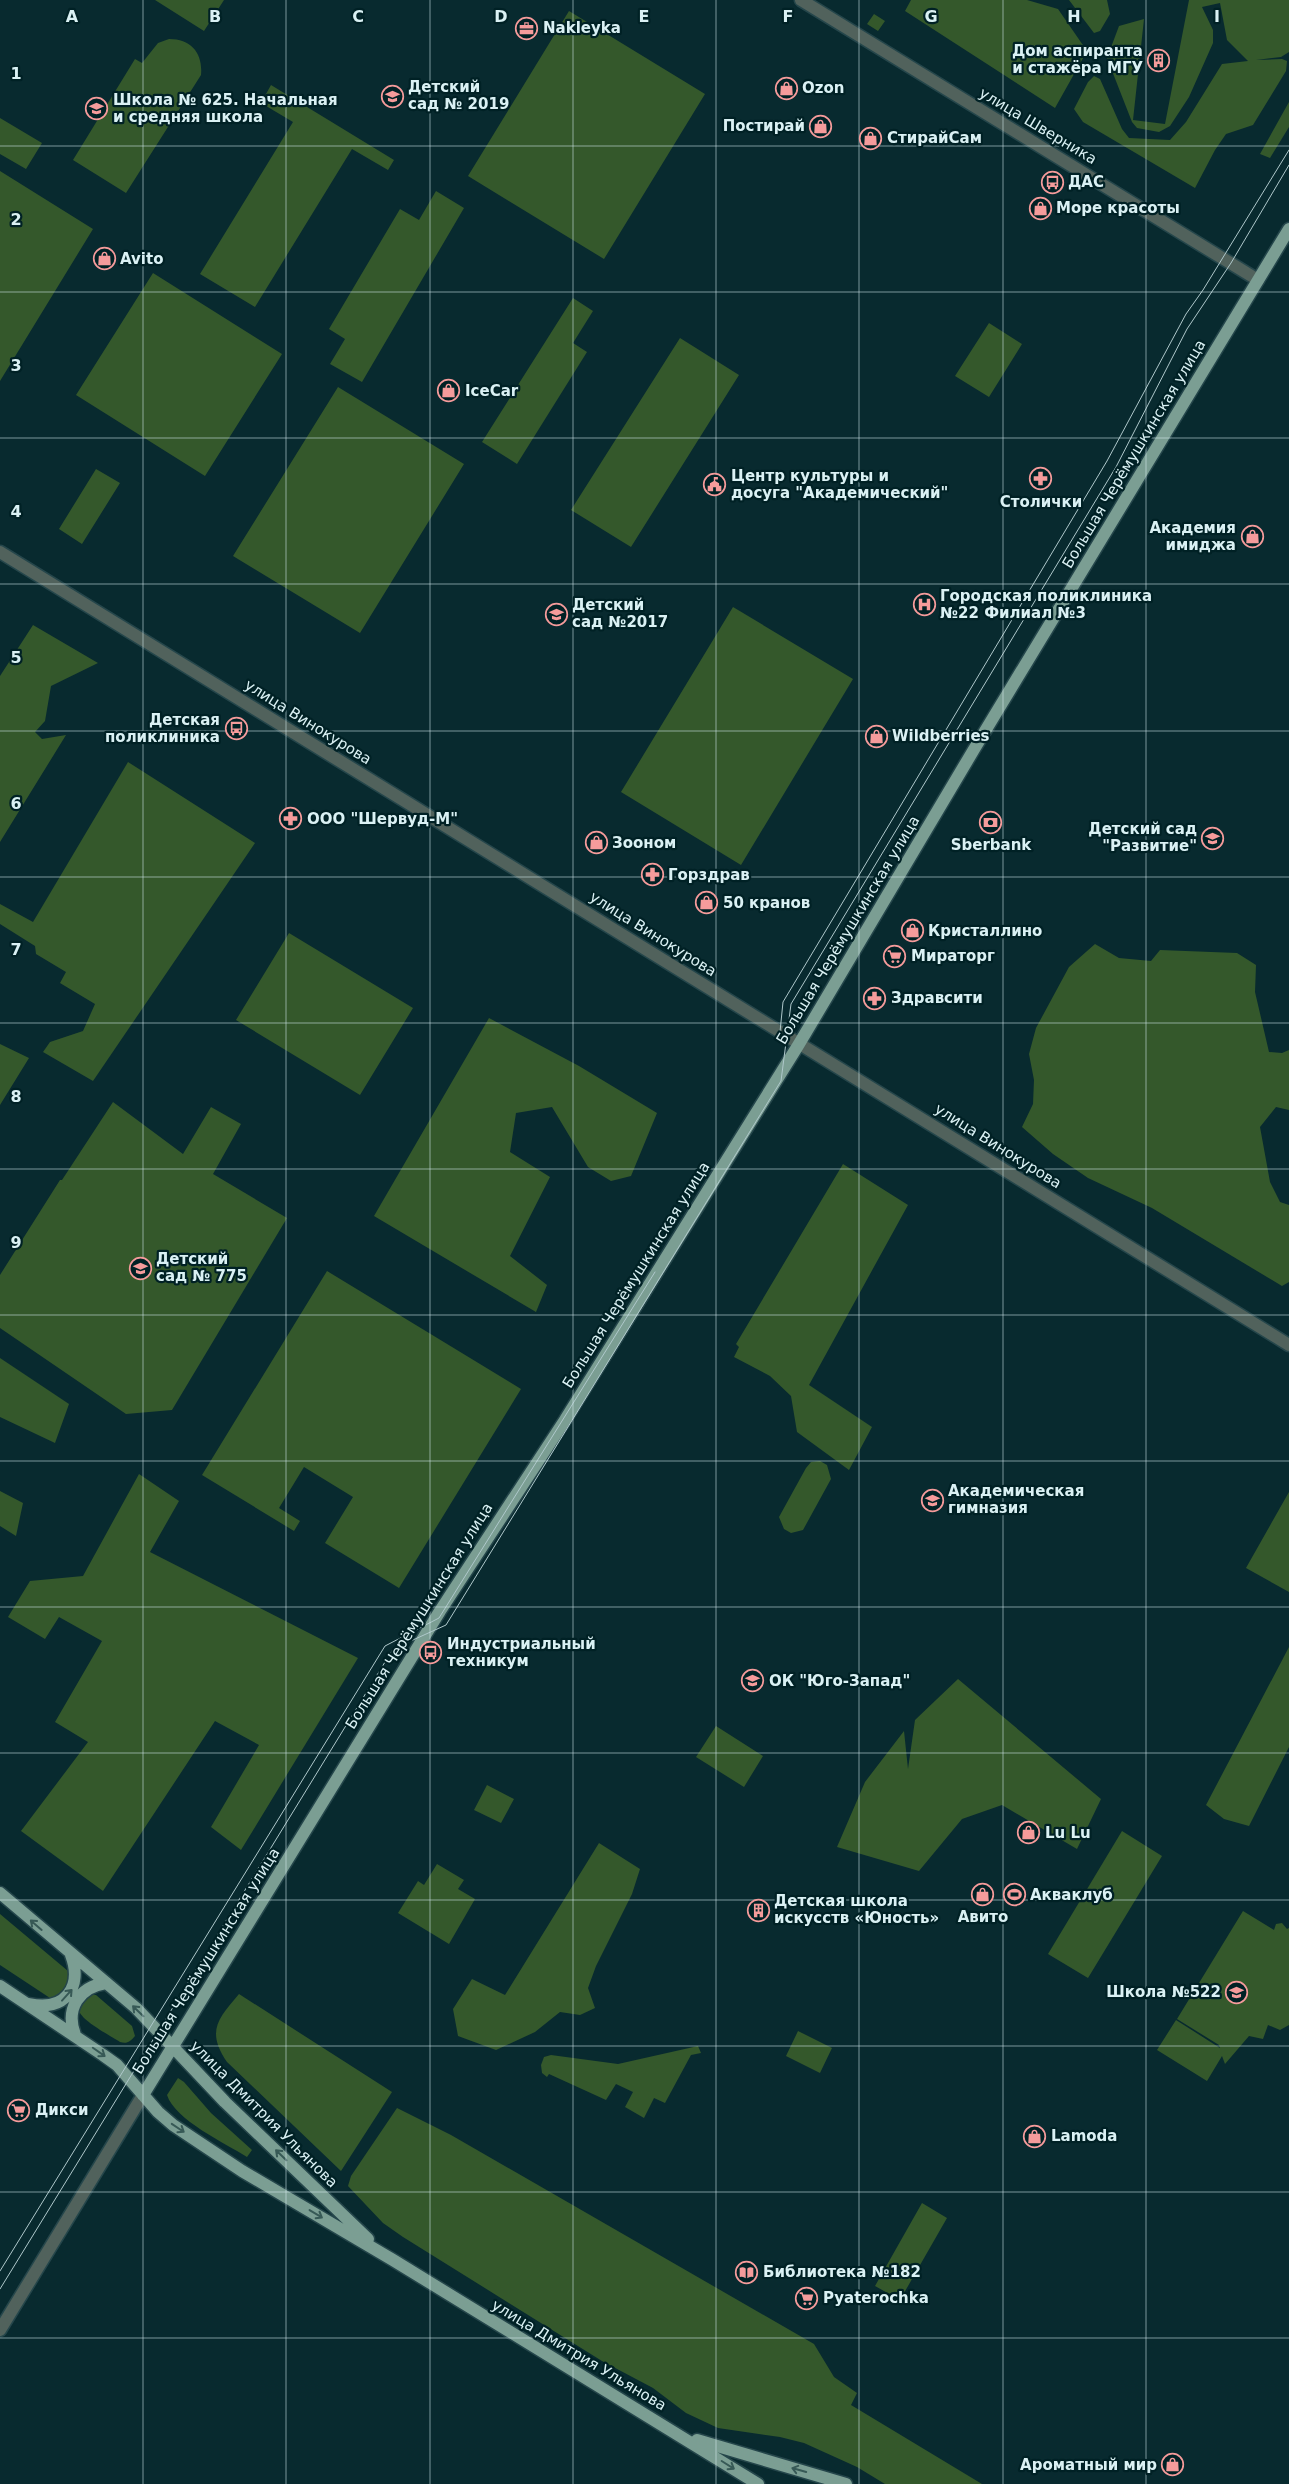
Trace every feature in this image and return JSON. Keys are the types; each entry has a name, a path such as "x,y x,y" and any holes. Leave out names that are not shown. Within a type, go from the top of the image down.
{"main road":[{"name":"Большая Черёмушкинская улица","path":"143,2095 440,1611 565,1420 800,1044 976,745 1289,229"},
{"name":"улица Дмитрия Ульянова","path":"0,1893 136,2008 225,2102 366,2237 393,2260"},
{"path":"28,2004 49,2006 59,2002 68,1995 73,1987 76,1976 71,1955"},
{"path":"75,2035 71,2018 76,2000 89,1988 106,1983"},
{"name":"улица Дмитрия Ульянова","path":"0,1986 117,2065 173,2125 242,2171 393,2260 758,2484"},
{"name":"улица Дмитрия Ульянова","path":"672,2430 708,2444 846,2484"}],"street":[{"name":"улица Шверника","path":"801,0 1258,280"},
{"name":"улица Винокурова","path":"0,552 1289,1345"},
{"name":"Большая Черёмушкинская улица","path":"0,2330 143,2095"}],"green space":[{"path":"155,0 224,0 204,31"},
{"path":"911,0 1027,0 1058,9 1087,51 1055,108 905,11"},
{"path":"1069,0 1107,0 1110,14 1100,31 1094,33"},
{"path":"1189,0 1289,0 1289,52 1281,57 1256,60 1282,59 1287,61 1286,71 1253,125 1226,134 1215,150 1195,188 1083,122 1074,109 1088,82 1094,76 1100,79 1122,129 1129,138 1170,140 1186,122 1222,64 1248,61 1227,40 1220,3 1202,7 1213,30 1213,43 1189,97 1170,126 1159,132 1137,128 1132,122 1107,58 1119,26 1144,19 1133,120 1165,124"},
{"path":"569,11 705,94 604,259 468,176"},
{"path":"874,14 885,21 878,31 867,24"},
{"path":"169,39 184,42 194,49 200,61 201,75 126,193 73,160 135,59 142,63 158,43"},
{"path":"271,85 394,160 388,170 352,149 255,307 200,274 293,122 261,103"},
{"path":"1289,102 1289,127 1270,158 1260,154"},
{"path":"0,118 42,143 26,169 0,154"},
{"path":"0,171 93,229 0,381"},
{"path":"436,191 464,208 362,382 330,364 345,339 329,329 400,209 419,220"},
{"path":"153,273 282,354 205,476 76,395"},
{"path":"573,298 593,311 573,343 587,352 517,464 482,442"},
{"path":"989,323 1022,344 989,397 955,376"},
{"path":"680,338 739,375 631,547 571,510"},
{"path":"338,387 464,464 360,633 233,556"},
{"path":"96,469 120,483 82,544 59,529"},
{"path":"733,607 853,679 741,865 621,792"},
{"path":"33,625 98,663 51,686 45,721 35,732 42,739 66,735 0,842 0,676"},
{"path":"128,762 255,843 93,1081 43,1052 50,1042 83,1031 95,1004 60,983 66,972 36,954 35,946 0,924 0,904 33,922"},
{"path":"289,933 413,1008 360,1095 236,1020"},
{"path":"1095,944 1119,958 1151,961 1160,950 1237,953 1256,965 1255,992 1269,1052 1282,1053 1289,1050 1289,1110 1276,1107 1260,1127 1270,1182 1280,1202 1289,1205 1289,1282 1282,1286 1152,1208 1088,1178 1053,1154 1022,1127 1033,1104 1034,1080 1029,1054 1036,1028 1069,967"},
{"path":"489,1018 579,1066 657,1113 631,1176 611,1181 588,1167 552,1107 516,1113 510,1152 550,1177 510,1256 547,1285 536,1312 374,1216"},
{"path":"0,1044 29,1058 0,1105"},
{"name":"Детский сад № 775","path":"113,1102 183,1154 211,1107 241,1124 213,1174 287,1218 172,1410 126,1414 0,1328 0,1275 60,1180 62,1180"},
{"path":"843,1164 908,1205 809,1385 872,1427 849,1470 797,1432 791,1396 770,1376 734,1357 739,1347 736,1344"},
{"path":"327,1271 521,1389 399,1588 325,1543 353,1497 304,1467 279,1508 300,1521 294,1531 202,1475"},
{"path":"0,1358 69,1404 55,1443 0,1417"},
{"path":"820,1461 827,1465 831,1479 803,1530 791,1533 784,1529 779,1517 806,1468 811,1462"},
{"path":"139,1474 179,1501 150,1552 358,1658 241,1850 211,1827 259,1745 215,1721 103,1891 21,1831 88,1742 55,1722 102,1641 59,1617 45,1639 8,1617 30,1581 83,1576"},
{"path":"0,1491 23,1503 16,1536 0,1526"},
{"path":"1289,1492 1289,1592 1246,1568"},
{"path":"1289,1647 1289,1747 1249,1826 1224,1819 1206,1805"},
{"path":"958,1679 1101,1799 1077,1849 1002,1805 962,1819 919,1871 837,1847 865,1782 904,1731 908,1769 915,1720"},
{"path":"716,1726 763,1756 744,1787 696,1757"},
{"path":"487,1785 514,1799 501,1823 474,1810"},
{"path":"1122,1831 1162,1856 1088,1978 1048,1954"},
{"path":"599,1843 640,1869 632,1894 596,1966 588,1988 595,2008 580,2015 560,2012 535,2032 496,2050 458,2036 453,2009 472,1979 505,1995"},
{"path":"437,1864 464,1880 458,1889 475,1899 449,1944 398,1913 418,1881 424,1885"},
{"path":"1243,1911 1274,1930 1276,1924 1282,1923 1287,1929 1289,1928 1289,2025 1280,2030 1268,2025 1263,2039 1249,2036 1225,2064 1222,2056 1207,2081 1157,2050 1176,2020 1220,2048 1219,2045 1177,2019"},
{"path":"0,1914 68,1971 70,1985 58,1997 50,1998 0,1965"},
{"path":"89,1994 96,1995 132,2026 135,2036 132,2040 127,2043 120,2042 96,2028 81,2014 79,2007"},
{"path":"239,1994 392,2092 341,2171 227,2062 217,2042 217,2026 220,2018"},
{"path":"798,2031 832,2048 820,2073 786,2056"},
{"path":"698,2046 701,2053 691,2055 665,2103 654,2098 644,2118 625,2107 633,2092 616,2084 606,2100 549,2074 547,2077 542,2073 541,2065 544,2057 551,2055 618,2064"},
{"path":"178,2078 184,2082 211,2113 252,2150 247,2157 190,2122 172,2104 167,2095"},
{"path":"397,2108 451,2135 814,2344 834,2377 857,2393 851,2405 982,2484 885,2484 857,2467 804,2443 780,2437 718,2428 686,2413 653,2388 602,2361 403,2237 383,2223 348,2186 351,2176"},
{"path":"922,2203 947,2218 900,2300 875,2286"}],"tram line":[{"path":"780,1032 783,1002 1107,461 1186,314 1203,290 1289,150"},
{"path":"0,2289 393,1649 446,1625 781,1081 791,1004 1116,467 1187,329 1231,263 1289,165"},
{"path":"0,2271 385,1646 439,1618 655,1272"}],"place":[{"name":"Nakleyka","path":"527,28"},
{"name":"Дом аспиранта и стажёра МГУ","path":"1159,60"},
{"name":"Ozon","path":"786,88"},
{"name":"Детский сад № 2019","path":"392,96"},
{"name":"Школа № 625. Начальная и средняя школа","path":"97,109"},
{"name":"Постирай","path":"821,126"},
{"name":"СтирайСам","path":"871,138"},
{"name":"ДАС","path":"1052,182"},
{"name":"Море красоты","path":"1040,208"},
{"name":"Avito","path":"104,259"},
{"name":"IceCar","path":"449,391"},
{"name":"Столички","path":"1041,479"},
{"name":"Центр культуры и досуга \"Академический\"","path":"715,485"},
{"name":"Академия имиджа","path":"1252,537"},
{"name":"Городская поликлиника №22 Филиал №3","path":"924,605"},
{"name":"Детский сад №2017","path":"556,614"},
{"name":"Детская поликлиника","path":"236,729"},
{"name":"Wildberries","path":"876,736"},
{"name":"ООО \"Шервуд-М\"","path":"291,819"},
{"name":"Sberbank","path":"991,822"},
{"name":"Детский сад \"Развитие\"","path":"1213,838"},
{"name":"Зооном","path":"596,843"},
{"name":"Горздрав","path":"652,875"},
{"name":"50 кранов","path":"707,903"},
{"name":"Кристаллино","path":"912,931"},
{"name":"Мираторг","path":"895,956"},
{"name":"Здравсити","path":"875,998"},
{"name":"Детский сад № 775","path":"140,1268"},
{"name":"Академическая гимназия","path":"932,1500"},
{"name":"Индустриальный техникум","path":"431,1653"},
{"name":"ОК \"Юго-Запад\"","path":"753,1681"},
{"name":"Lu Lu","path":"1029,1833"},
{"name":"Авито","path":"983,1894"},
{"name":"Акваклуб","path":"1014,1895"},
{"name":"Детская школа искусств «Юность»","path":"758,1910"},
{"name":"Школа №522","path":"1237,1992"},
{"name":"Дикси","path":"19,2110"},
{"name":"Lamoda","path":"1035,2136"},
{"name":"Библиотека №182","path":"747,2272"},
{"name":"Pyaterochka","path":"807,2298"},
{"name":"Ароматный мир","path":"1173,2465"}]}
